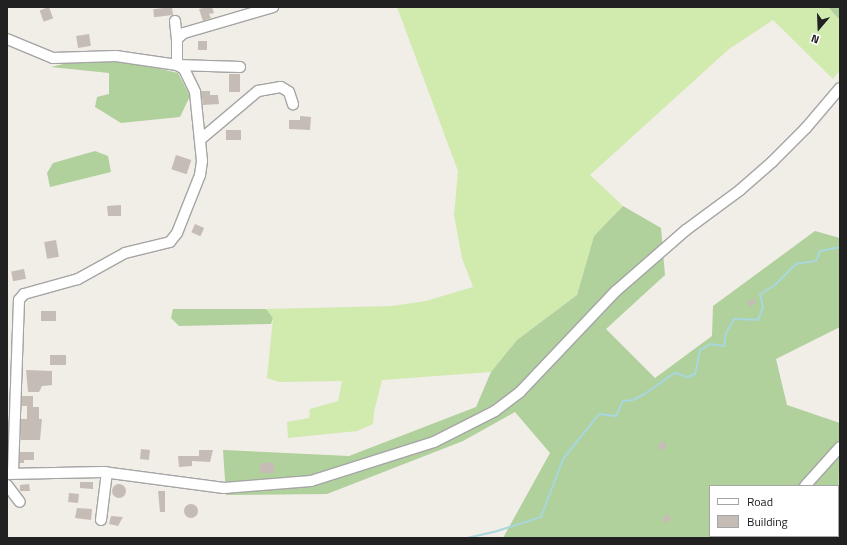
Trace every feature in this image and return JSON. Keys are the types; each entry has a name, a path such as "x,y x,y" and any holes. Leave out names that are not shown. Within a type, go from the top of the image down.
{"street":[{"path":"177,39 184,33 273,7"},
{"path":"175,21 177,65"},
{"path":"7,39 53,58 110,56 177,65 240,67"},
{"path":"177,65 184,69 195,92 202,139 200,175 177,233 170,242 125,254 78,279 24,294 19,300 10,474 107,472 224,488 311,481 434,442 495,411 520,392 616,291 686,230 740,190 772,162 806,128 840,88"},
{"path":"202,139 258,91 281,87 290,92 293,104"},
{"path":"806,485 840,447"},
{"path":"101,520 107,472"},
{"path":"7,485 20,502"}],"green space":[{"path":"397,7 828,7 840,20 840,70 833,79 773,20 729,49 590,175 623,206 594,236 577,295 517,340 491,372 382,380 374,412 373,424 357,431 288,438 287,422 309,418 310,409 338,401 342,381 279,382 267,378 273,318 266,309 392,306 426,301 473,287 462,258 454,215 458,171"},
{"path":"828,7 840,7 840,20"},
{"path":"84,59 127,61 178,73 190,96 180,117 121,123 95,107 97,97 109,94 109,73 51,67"},
{"path":"95,151 108,156 111,172 50,187 47,173 53,163"},
{"path":"623,206 661,228 665,275 606,329 655,378 712,336 713,306 815,231 840,238 840,327 776,359 787,405 840,423 839,485 709,485 709,537 826,538 503,538 550,453 515,412 463,441 327,494 226,495 223,450 349,456 476,407 491,372 517,340 577,295 594,236"},
{"path":"173,309 266,309 273,318 271,324 179,326 171,318"}],"building":[{"path":"49,7 53,18 44,22 40,10"},
{"path":"172,7 173,15 154,17 153,9"},
{"path":"212,7 214,13 209,14 211,18 203,21 199,9"},
{"path":"89,34 91,46 78,48 76,36"},
{"path":"198,41 207,41 207,50 198,50"},
{"path":"229,74 240,74 240,92 229,92"},
{"path":"201,91 210,91 210,95 218,95 219,104 203,105"},
{"path":"300,116 311,117 310,130 289,129 289,120 300,120"},
{"path":"226,130 241,130 241,140 226,140"},
{"path":"176,155 191,160 187,174 171,169"},
{"path":"121,205 121,216 108,216 107,206"},
{"path":"195,224 204,228 200,236 191,232"},
{"path":"56,240 59,257 47,259 44,242"},
{"path":"24,269 26,279 13,281 11,271"},
{"path":"753,298 756,302 751,307 747,303"},
{"path":"41,311 56,311 56,321 41,321"},
{"path":"50,355 66,355 66,365 50,365"},
{"path":"26,370 52,371 52,385 42,386 39,392 28,392"},
{"path":"22,396 33,396 33,407 39,407 39,419 42,419 40,440 21,440 21,419 27,419 27,406 22,406"},
{"path":"663,441 667,445 662,451 657,447"},
{"path":"141,449 150,450 149,460 140,459"},
{"path":"199,450 213,450 210,462 192,461 192,466 179,467 178,456 199,456"},
{"path":"20,452 34,452 34,460 24,460 24,463 20,463"},
{"path":"260,463 274,463 274,473 260,473"},
{"path":"80,482 93,482 93,489 80,488"},
{"path":"29,484 30,491 20,491 20,485"},
{"path":"119,484 124,486 126,491 124,496 119,498 114,496 112,491 114,486"},
{"path":"158,491 165,491 165,512 160,512"},
{"path":"69,493 79,494 78,503 68,502"},
{"path":"188,504 194,504 198,508 198,514 194,518 188,518 184,514 184,508"},
{"path":"77,508 92,509 91,520 75,518"},
{"path":"667,514 671,518 666,523 662,519"},
{"path":"111,516 123,517 118,526 109,524"}],"waterway":[{"path":"467,538 494,532 541,517 563,459 599,414 616,416 623,401 633,400 643,395 675,373 688,377 695,374 700,350 711,344 724,346 726,333 734,319 758,320 763,307 760,294 775,285 796,264 816,261 820,251 840,247"}]}
